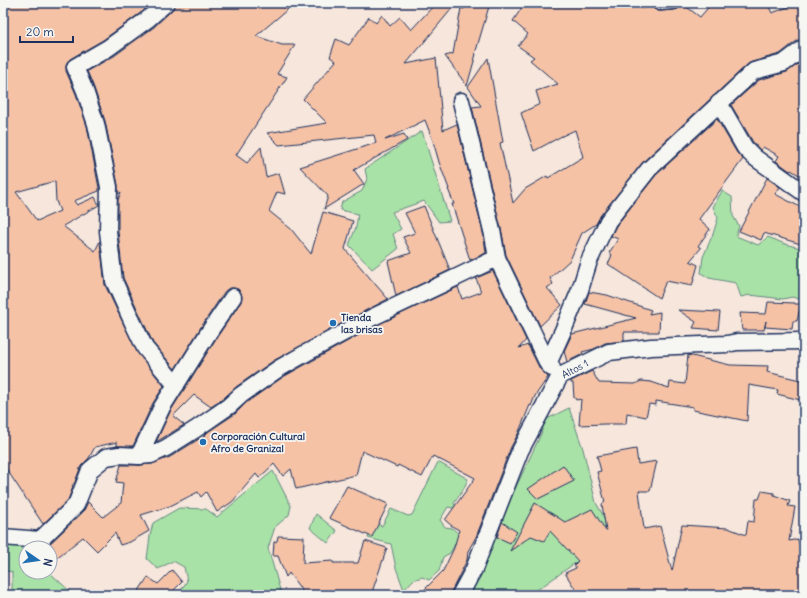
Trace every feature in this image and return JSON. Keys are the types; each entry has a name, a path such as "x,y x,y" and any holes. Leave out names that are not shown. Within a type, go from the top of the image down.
{"street":[{"path":"166,3 148,19 108,48 75,67 86,91 96,124 108,187 108,231 114,281 145,348 176,385"},
{"path":"658,3 673,3"},
{"path":"548,364 580,290 589,261 608,221 649,169 754,71 784,64 804,48"},
{"path":"461,101 493,235 497,258 548,364 560,376"},
{"path":"719,103 745,148 754,157 804,193"},
{"path":"3,537 40,540 76,505 90,470 106,457 119,455 151,456 196,429 272,373 306,353 371,318 497,258"},
{"path":"139,456 162,407 233,297"},
{"name":"Altos 1","path":"460,595 474,569 520,451 560,376 609,352 651,347 727,344 737,342 804,341"}],"green space":[{"path":"422,131 450,221 439,222 424,201 392,212 401,229 393,234 398,249 372,269 349,245 356,227 358,214 340,210 342,202 362,191 367,179 365,169"},
{"path":"722,191 732,197 733,216 739,226 736,236 758,245 768,237 785,244 804,249 804,302 792,297 783,299 750,295 741,297 736,283 709,278 701,273 703,257 718,218 713,207"},
{"path":"569,408 583,449 596,503 603,515 609,539 530,595 465,595 541,434 545,420"},
{"path":"438,462 468,479 463,490 454,503 455,506 453,508 448,507 440,520 445,527 452,528 460,535 450,553 443,557 439,571 429,580 422,577 413,580 404,590 396,568 391,544 368,538 373,522 382,526 391,509 408,516 412,515"},
{"path":"273,471 291,506 289,515 275,527 268,548 280,590 284,595 178,595 187,581 184,567 173,561 158,569 147,559 153,523 179,508 206,509 217,517"},
{"path":"316,514 337,531 328,543 310,528"},
{"path":"18,545 18,580 58,580 74,595 12,595 12,572 3,570 3,546"}],"building":[{"path":"152,3 103,40 67,62 66,71 87,126 99,188 99,191 74,201 77,205 95,197 99,205 63,226 95,251 100,241 105,285 137,352 164,386 153,403 133,446 117,446 117,442 95,447 89,458 81,466 72,486 73,487 68,500 43,524 3,464 3,171 6,139 3,140 3,43 6,23 3,23 3,4","holes":["55,181 56,201 60,211 37,221 16,192"]},
{"path":"175,3 271,3 288,9 256,36 282,45 295,45 277,74 287,77 236,155 247,163 261,147 266,177 279,173 285,194 277,192 269,211 291,229 311,254 323,212 353,221 345,249 388,299 273,361 211,407 194,395 173,416 184,425 156,442 170,412 241,302 242,297 238,289 229,288 225,291 175,369 153,343 123,278 118,231 118,200 121,192 118,194 118,185 105,121 87,71 114,56 154,27 172,10"},
{"path":"436,3 444,3 454,6 406,64 436,58 443,130 457,124 484,237 486,253 470,260 452,204 454,204 425,120 385,140 404,134 407,140 354,170 364,184 324,209 328,196 300,167 376,143 374,135 279,145 267,133 327,123 303,99 336,61 330,57 336,39 349,45 369,17 376,23 382,15 390,26 400,17 411,30"},
{"path":"465,3 490,3 467,86 445,56 453,54 461,8 464,9"},
{"path":"525,3 644,3 642,8 652,7 657,11 674,10 684,5 700,17 712,3 718,3 725,6 732,3 767,3 772,13 799,3 804,3 804,39 798,40 780,54 748,64 643,162 601,215 596,224 582,233 570,260 550,278 553,284 547,288 562,305 540,326 506,255 472,107 481,106 468,87 488,58 503,142 500,143 513,203 525,189 547,176 548,178 583,157 575,130 534,151 521,113 540,104 536,91 558,84 530,60 534,57 518,46 528,34 513,21"},
{"path":"804,60 804,178 791,170 790,171 776,161 779,156 763,147 760,150 753,142 731,105 759,80 787,72"},
{"path":"717,119 737,153 743,159 699,219 710,229 698,246 701,248 690,261 698,265 692,286 666,281 659,298 608,264 612,255 609,253 618,239 611,236 616,226 656,175"},
{"path":"767,178 780,187 775,194 804,209 804,245 764,233 761,240 739,231"},
{"path":"424,206 450,270 396,296 388,261 411,253 403,237 415,233 405,213"},
{"path":"493,271 526,340 519,348 528,345 540,369 548,377 535,396 531,406 530,405 511,447 476,537 468,551 467,560 448,595 419,595 443,571 454,548 459,530 445,520 475,478 433,456 422,477 398,465 397,467 362,451 356,475 296,489 291,469 283,476 274,464 259,478 256,474 232,502 217,512 206,492 201,497 198,492 170,506 141,515 149,531 130,542 120,545 115,533 97,551 83,537 58,557 58,540 53,540 83,512 88,502 103,517 121,503 123,483 116,482 121,465 152,464 170,457 199,439 200,440 209,431 235,414 247,402 283,377 375,326 458,287 462,299 481,292 476,278"},
{"path":"589,292 607,295 651,310 649,314 660,312 659,332 624,332 624,341 605,343 594,349 582,352 583,354 567,362 564,351 572,334 636,318 585,304"},
{"path":"768,302 801,304 797,321 793,321 792,329 765,327 766,321 764,330 742,330 740,313 766,314"},
{"path":"678,310 720,312 718,330 693,328 696,322"},
{"path":"688,355 730,365 768,366 767,372 804,381 804,401 777,394 778,390 749,385 747,421 693,410 693,407 656,401 656,405 649,404 646,417 627,413 626,424 579,425 581,399 576,400 574,398 573,383 571,383 571,381 592,371 599,383 635,384 641,381 651,382 669,388 670,382 685,384"},
{"path":"636,449 638,464 657,461 650,491 639,491 644,529 660,526 672,571 682,525 728,528 746,535 748,521 754,522 756,499 759,499 762,491 774,493 774,495 790,501 788,506 795,507 789,541 798,539 804,566 804,595 579,595 565,573 576,568 574,565 578,561 550,531 544,541 531,536 510,551 535,503 565,522 592,509 606,531 602,504 605,502 597,472 601,471 597,456"},
{"path":"563,465 574,481 538,499 528,489"},
{"path":"347,486 388,504 372,537 329,518"},
{"path":"502,522 517,532 510,543 497,537"},
{"path":"278,536 304,537 303,563 333,561 333,563 358,563 365,541 387,548 371,595 305,595 289,573 286,577 278,556 273,556 274,542 277,541"},
{"path":"172,570 182,582 171,593 173,595 136,595 148,577 158,584"}],"place":[{"name":"Tienda las brisas","path":"333,323"},
{"name":"Corporación Cultural Afro de Granizal","path":"203,442"}]}
